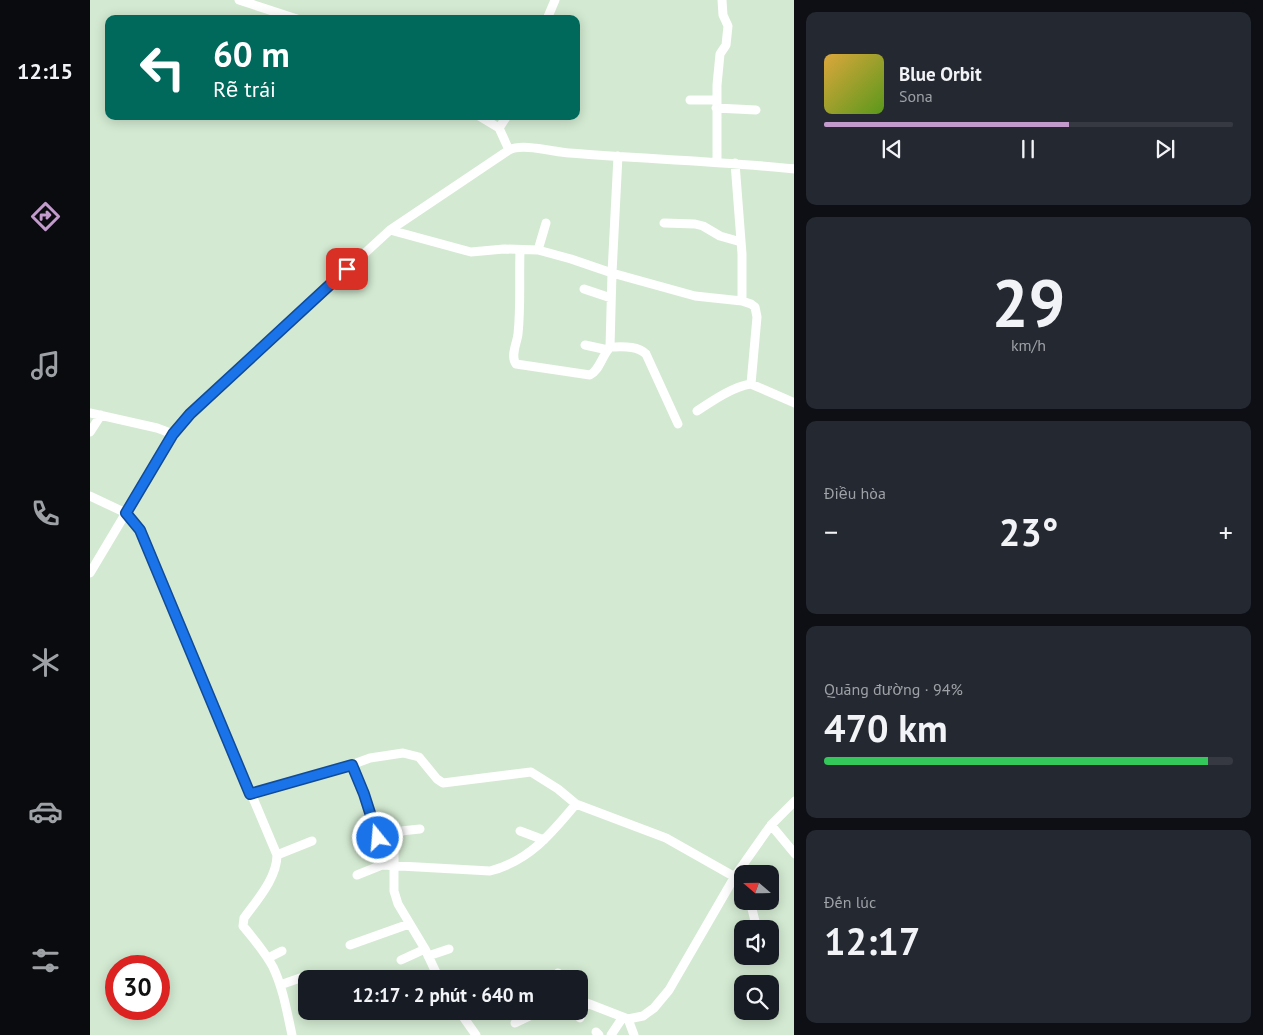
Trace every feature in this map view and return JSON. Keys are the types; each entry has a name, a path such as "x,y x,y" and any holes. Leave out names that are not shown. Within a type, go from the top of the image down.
{"street":[{"path":"239,0 285,15"},
{"path":"549,15 555,0"},
{"path":"717,162 716,104 720,54 726,45 728,26 723,15 722,0"},
{"path":"690,100 756,110"},
{"path":"486,120 499,128 509,150"},
{"path":"499,128 504,120"},
{"path":"90,573 173,434 190,414 390,230 509,150 519,147 794,169"},
{"path":"520,251 518,336 513,358 516,364 590,375 597,370 602,357 609,349 618,156"},
{"path":"735,163 741,242 742,301"},
{"path":"538,250 546,223"},
{"path":"664,223 695,224 703,226 720,236 741,242"},
{"path":"390,230 471,252 504,249 520,251 538,250 695,296 742,301 751,304 755,307 757,317 751,384"},
{"path":"584,289 611,298"},
{"path":"585,345 609,349 636,348 643,351 678,424"},
{"path":"697,411 738,387 751,384 794,403"},
{"path":"90,413 156,428 173,434"},
{"path":"90,432 101,415"},
{"path":"90,496 126,513 140,530 277,855 277,863 273,875 243,922 243,926 268,958 280,985 292,1035"},
{"path":"250,794 352,765 370,758 397,754 415,754 419,756 440,782 447,784 531,772 558,789 576,804 666,838 734,876"},
{"path":"352,765 364,794 378,840 392,842"},
{"path":"747,865 771,825 794,801"},
{"path":"357,875 382,865 490,871 530,853 576,804"},
{"path":"771,825 794,854"},
{"path":"392,842 401,831 420,828"},
{"path":"520,831 544,840"},
{"path":"277,855 312,841"},
{"path":"392,842 395,848 394,891 398,904 435,970"},
{"path":"588,1003 626,1018 643,1016 654,1008 669,990 734,887"},
{"path":"350,945 409,924"},
{"path":"401,960 449,949"},
{"path":"268,958 282,951"},
{"path":"280,985 298,979"},
{"path":"611,1035 626,1018"},
{"path":"626,1018 634,1035"},
{"path":"465,1020 476,1035"},
{"path":"516,1023 522,1020"}],"route":[{"path":"347,269 190,414 173,434 126,513 140,530 250,794 352,765 364,794 378,838"}]}
